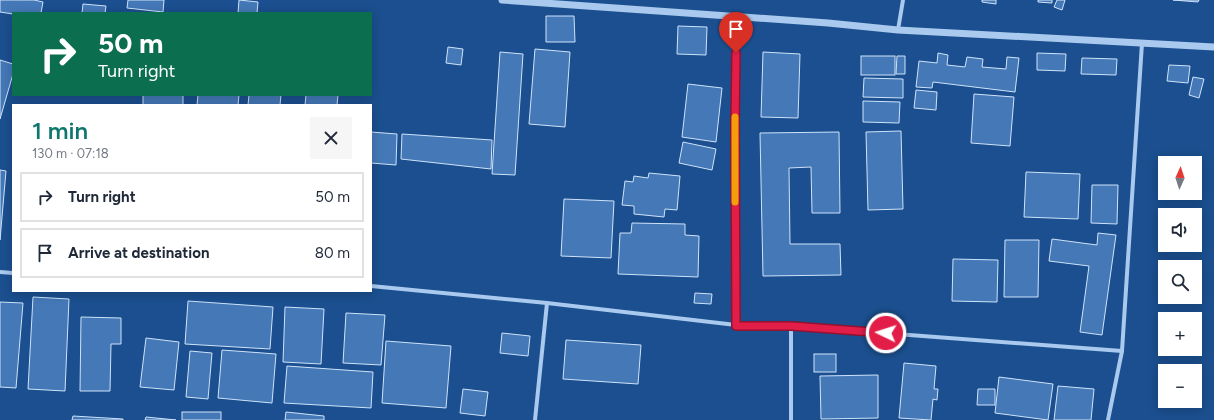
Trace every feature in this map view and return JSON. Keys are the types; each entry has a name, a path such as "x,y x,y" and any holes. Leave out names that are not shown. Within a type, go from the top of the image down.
{"street":[{"path":"502,0 898,30 1214,47"},
{"path":"898,30 903,0"},
{"path":"736,326 735,124 737,17"},
{"path":"1108,420 1122,351 1142,43"},
{"path":"0,272 12,273"},
{"path":"372,286 547,303 736,326 791,326 1122,351"},
{"path":"535,420 547,303"},
{"path":"791,326 792,420"}],"building":[{"path":"0,0 34,0 43,2 41,12 12,12 12,14 0,12"},
{"path":"128,0 164,0 163,12 127,8"},
{"path":"239,0 258,2 257,12 238,12"},
{"path":"982,0 996,0 996,4 982,2"},
{"path":"1038,0 1052,0 1052,3 1038,2"},
{"path":"1057,0 1065,0 1062,10 1054,7"},
{"path":"1173,0 1199,0 1198,2"},
{"path":"83,4 106,6 105,12 82,12"},
{"path":"546,16 574,16 575,42 546,42"},
{"path":"678,26 707,27 706,55 677,54"},
{"path":"448,47 463,49 461,65 446,63"},
{"path":"535,49 570,52 565,127 529,124"},
{"path":"500,52 523,54 515,175 492,174"},
{"path":"763,52 800,54 798,118 761,117"},
{"path":"938,53 948,55 947,65 965,67 967,57 983,59 982,67 1006,69 1007,57 1019,58 1015,92 933,82 932,88 916,87 919,61 937,63"},
{"path":"1037,53 1066,54 1065,71 1037,70"},
{"path":"861,56 895,56 895,75 861,75"},
{"path":"897,56 905,56 905,74 896,74"},
{"path":"1082,58 1117,59 1116,75 1081,74"},
{"path":"0,60 12,64 12,77 0,119"},
{"path":"1169,65 1190,66 1188,83 1167,81"},
{"path":"1193,77 1204,79 1199,98 1189,95"},
{"path":"864,78 903,79 903,98 863,97"},
{"path":"688,84 722,88 716,142 682,137"},
{"path":"916,90 937,92 936,110 914,108"},
{"path":"974,94 1014,97 1010,146 971,143"},
{"path":"143,96 183,96 183,104 143,104"},
{"path":"198,96 239,96 238,104 197,104"},
{"path":"249,96 281,96 280,104 248,104"},
{"path":"306,96 338,96 337,104 305,104"},
{"path":"863,101 900,102 899,123 863,122"},
{"path":"901,131 903,209 868,210 866,132"},
{"path":"372,132 397,134 396,165 372,163"},
{"path":"839,132 840,213 812,213 811,167 789,168 790,244 840,244 841,275 763,276 760,133"},
{"path":"402,134 492,140 491,169 401,159"},
{"path":"683,142 716,149 712,170 679,163"},
{"path":"0,170 6,171 0,240"},
{"path":"1026,172 1080,174 1078,219 1024,217"},
{"path":"649,173 680,176 677,210 665,209 664,217 634,214 634,206 622,205 625,181 633,182 634,176 648,178"},
{"path":"1092,185 1118,185 1117,224 1091,223"},
{"path":"564,199 614,201 611,258 561,256"},
{"path":"632,223 685,224 685,235 699,236 698,277 618,274 620,233 631,233"},
{"path":"1098,233 1116,235 1102,335 1080,332 1089,266 1049,261 1052,239 1097,245"},
{"path":"1005,240 1039,240 1038,297 1004,297"},
{"path":"953,259 998,260 997,302 952,301"},
{"path":"695,293 712,294 711,304 694,303"},
{"path":"33,297 69,299 65,391 28,389"},
{"path":"188,301 273,307 270,349 185,344"},
{"path":"0,302 23,303 16,388 0,387"},
{"path":"285,307 324,309 321,364 283,362"},
{"path":"346,313 385,315 381,365 343,363"},
{"path":"81,317 121,318 121,344 111,344 110,391 80,391"},
{"path":"502,333 530,336 528,356 500,353"},
{"path":"146,338 179,342 174,390 140,387"},
{"path":"566,340 641,345 638,384 563,379"},
{"path":"386,341 451,346 446,408 382,403"},
{"path":"222,350 276,354 272,403 218,398"},
{"path":"190,351 212,353 208,399 186,397"},
{"path":"814,354 836,354 836,372 814,372"},
{"path":"904,363 936,366 934,389 938,389 937,400 933,399 931,420 899,418"},
{"path":"287,366 373,372 371,408 284,403"},
{"path":"878,375 878,418 821,419 820,376"},
{"path":"999,377 1053,384 1048,420 995,413"},
{"path":"1058,386 1094,389 1091,420 1054,420"},
{"path":"463,389 488,392 485,416 460,413"},
{"path":"978,389 995,389 995,405 977,405"},
{"path":"182,412 221,412 221,420 182,420"},
{"path":"286,412 324,416 324,420 285,420"},
{"path":"73,416 123,419 123,420 72,420"},
{"path":"146,417 176,420 145,420"}],"slow traffic":[{"path":"735,117 735,202"}],"route":[{"path":"736,53 736,326 791,326 886,333"}]}
